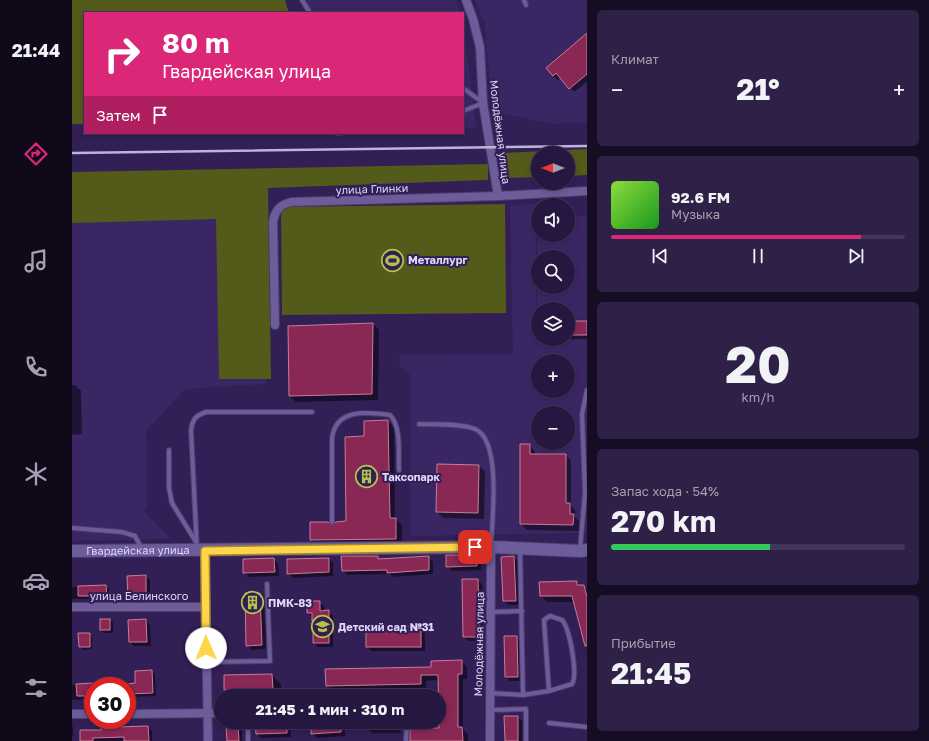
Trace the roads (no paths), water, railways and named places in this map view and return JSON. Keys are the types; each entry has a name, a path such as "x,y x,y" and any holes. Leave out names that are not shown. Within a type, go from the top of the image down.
{"street":[{"name":"Молодёжная улица","path":"466,0 473,19 480,47 484,103 498,196"},
{"name":"улица Глинки","path":"275,325 273,222 274,214 283,205 291,202 498,196 587,191"},
{"name":"Гвардейская улица","path":"72,552 332,546 520,547 585,553"},
{"name":"Молодёжная улица","path":"490,741 491,547"},
{"path":"199,548 205,607 208,741"},
{"name":"улица Белинского","path":"72,607 205,607"},
{"path":"136,714 214,713"},
{"path":"72,714 84,714"}],"lane":[{"path":"302,0 309,12"},
{"path":"464,89 484,103"},
{"path":"464,110 484,103"},
{"path":"585,553 585,493 582,414 587,390"},
{"path":"199,548 191,430 193,420 197,415 206,412 312,412"},
{"path":"332,522 332,438 333,428 337,422 357,413 390,415 395,420 397,431 399,470"},
{"path":"419,424 461,426 475,429 486,437 493,466 491,547"},
{"path":"168,450 169,488 172,503 199,548"},
{"path":"72,528 122,532 134,536 143,551"},
{"path":"520,547 524,695"},
{"path":"206,662 270,661 267,584"},
{"path":"491,612 522,611"},
{"path":"490,693 524,695 549,691 568,687 572,684 575,677 566,624 560,619 550,616 544,620 549,691"},
{"path":"490,710 526,709 526,741"},
{"path":"549,723 587,727"},
{"path":"248,729 248,741"},
{"path":"406,741 407,729"}],"railway":[{"path":"72,153 587,146"}],"place":[{"name":"Металлург","path":"393,260"},
{"name":"Таксопарк","path":"367,477"},
{"name":"ПМК-83","path":"253,603"},
{"name":"Детский сад №31","path":"322,627"}]}
